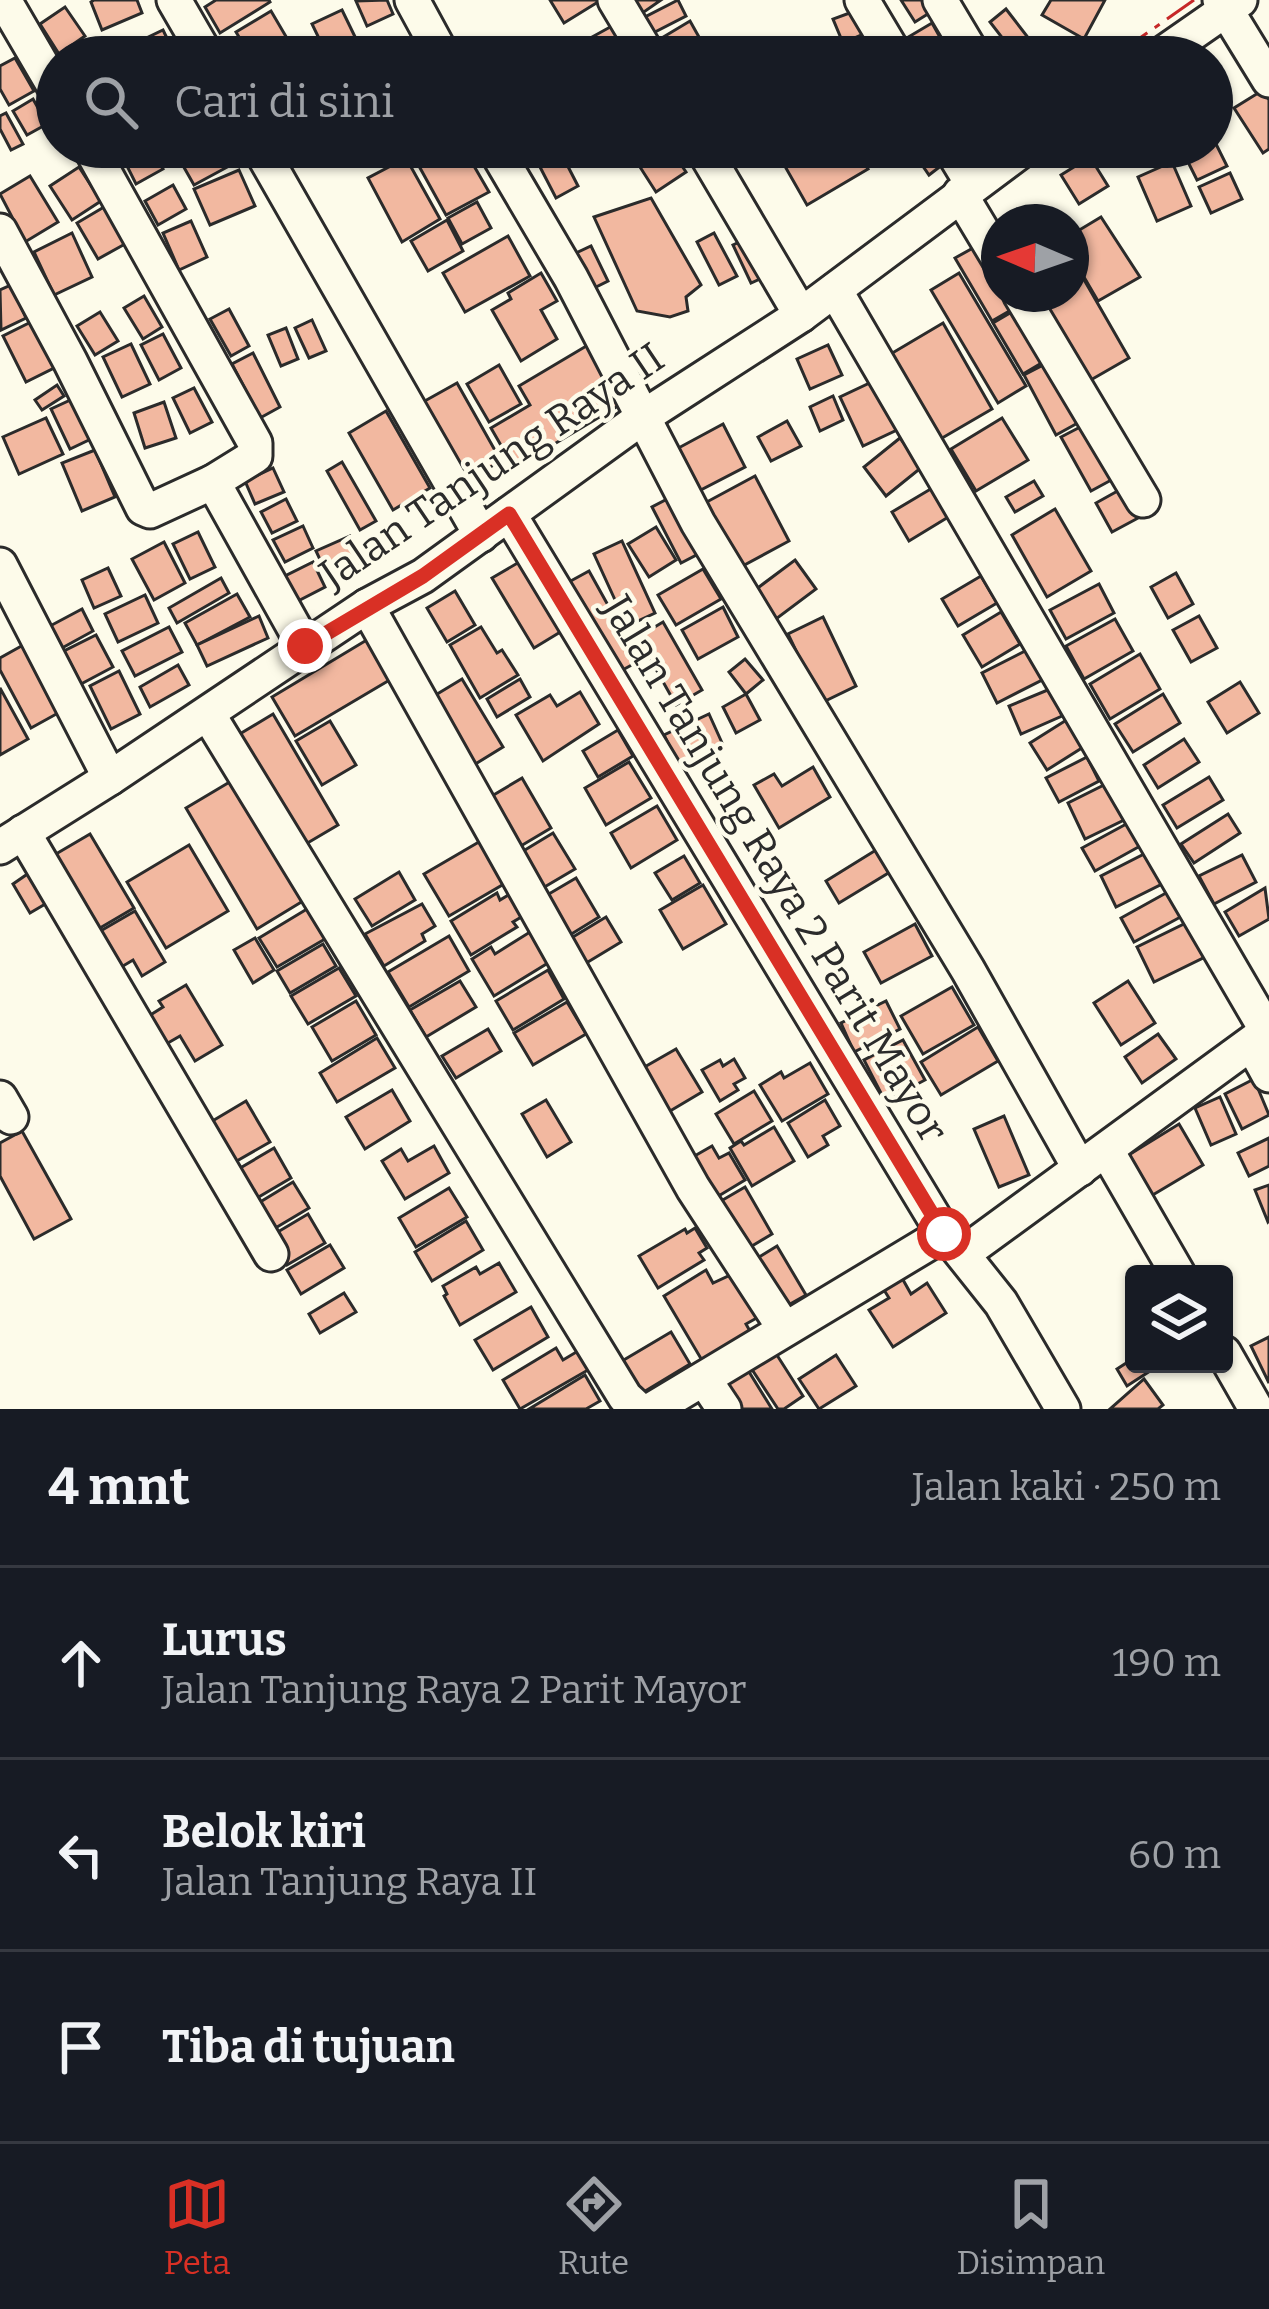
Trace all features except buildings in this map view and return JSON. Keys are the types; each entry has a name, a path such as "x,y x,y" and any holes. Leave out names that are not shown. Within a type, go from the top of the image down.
{"street":[{"path":"4,0 36,55"},
{"path":"175,0 195,36"},
{"path":"412,0 432,36"},
{"path":"615,0 636,36"},
{"path":"862,0 883,36"},
{"path":"940,0 961,36"},
{"path":"1186,36 1228,4 1269,80"},
{"path":"0,231 143,508 151,511 255,456 255,443 101,168"},
{"path":"271,168 481,535"},
{"path":"506,168 571,278 754,620 968,970 1094,1160 1171,1265"},
{"path":"714,168 800,315"},
{"path":"958,168 981,221"},
{"name":"Jalan Tanjung Raya II","path":"12,840 367,606 423,576 644,417 836,290 997,168"},
{"path":"836,290 1263,1035 1269,1075"},
{"path":"1031,312 1143,500"},
{"path":"213,482 305,646"},
{"name":"Jalan Tanjung Raya 2 Parit Mayor","path":"509,514 954,1244 1001,1303 1063,1409"},
{"path":"0,565 110,778"},
{"path":"367,606 693,1188 784,1328"},
{"path":"208,714 626,1397 638,1409"},
{"path":"12,840 272,1254"},
{"path":"652,1409 784,1328 954,1244 1094,1160 1263,1035"},
{"path":"1233,1369 1256,1409"},
{"path":"704,1378 724,1409"}],"power":[{"path":"1143,36 1194,0"}],"route":[{"path":"305,646 423,576 509,514 944,1234"}]}
